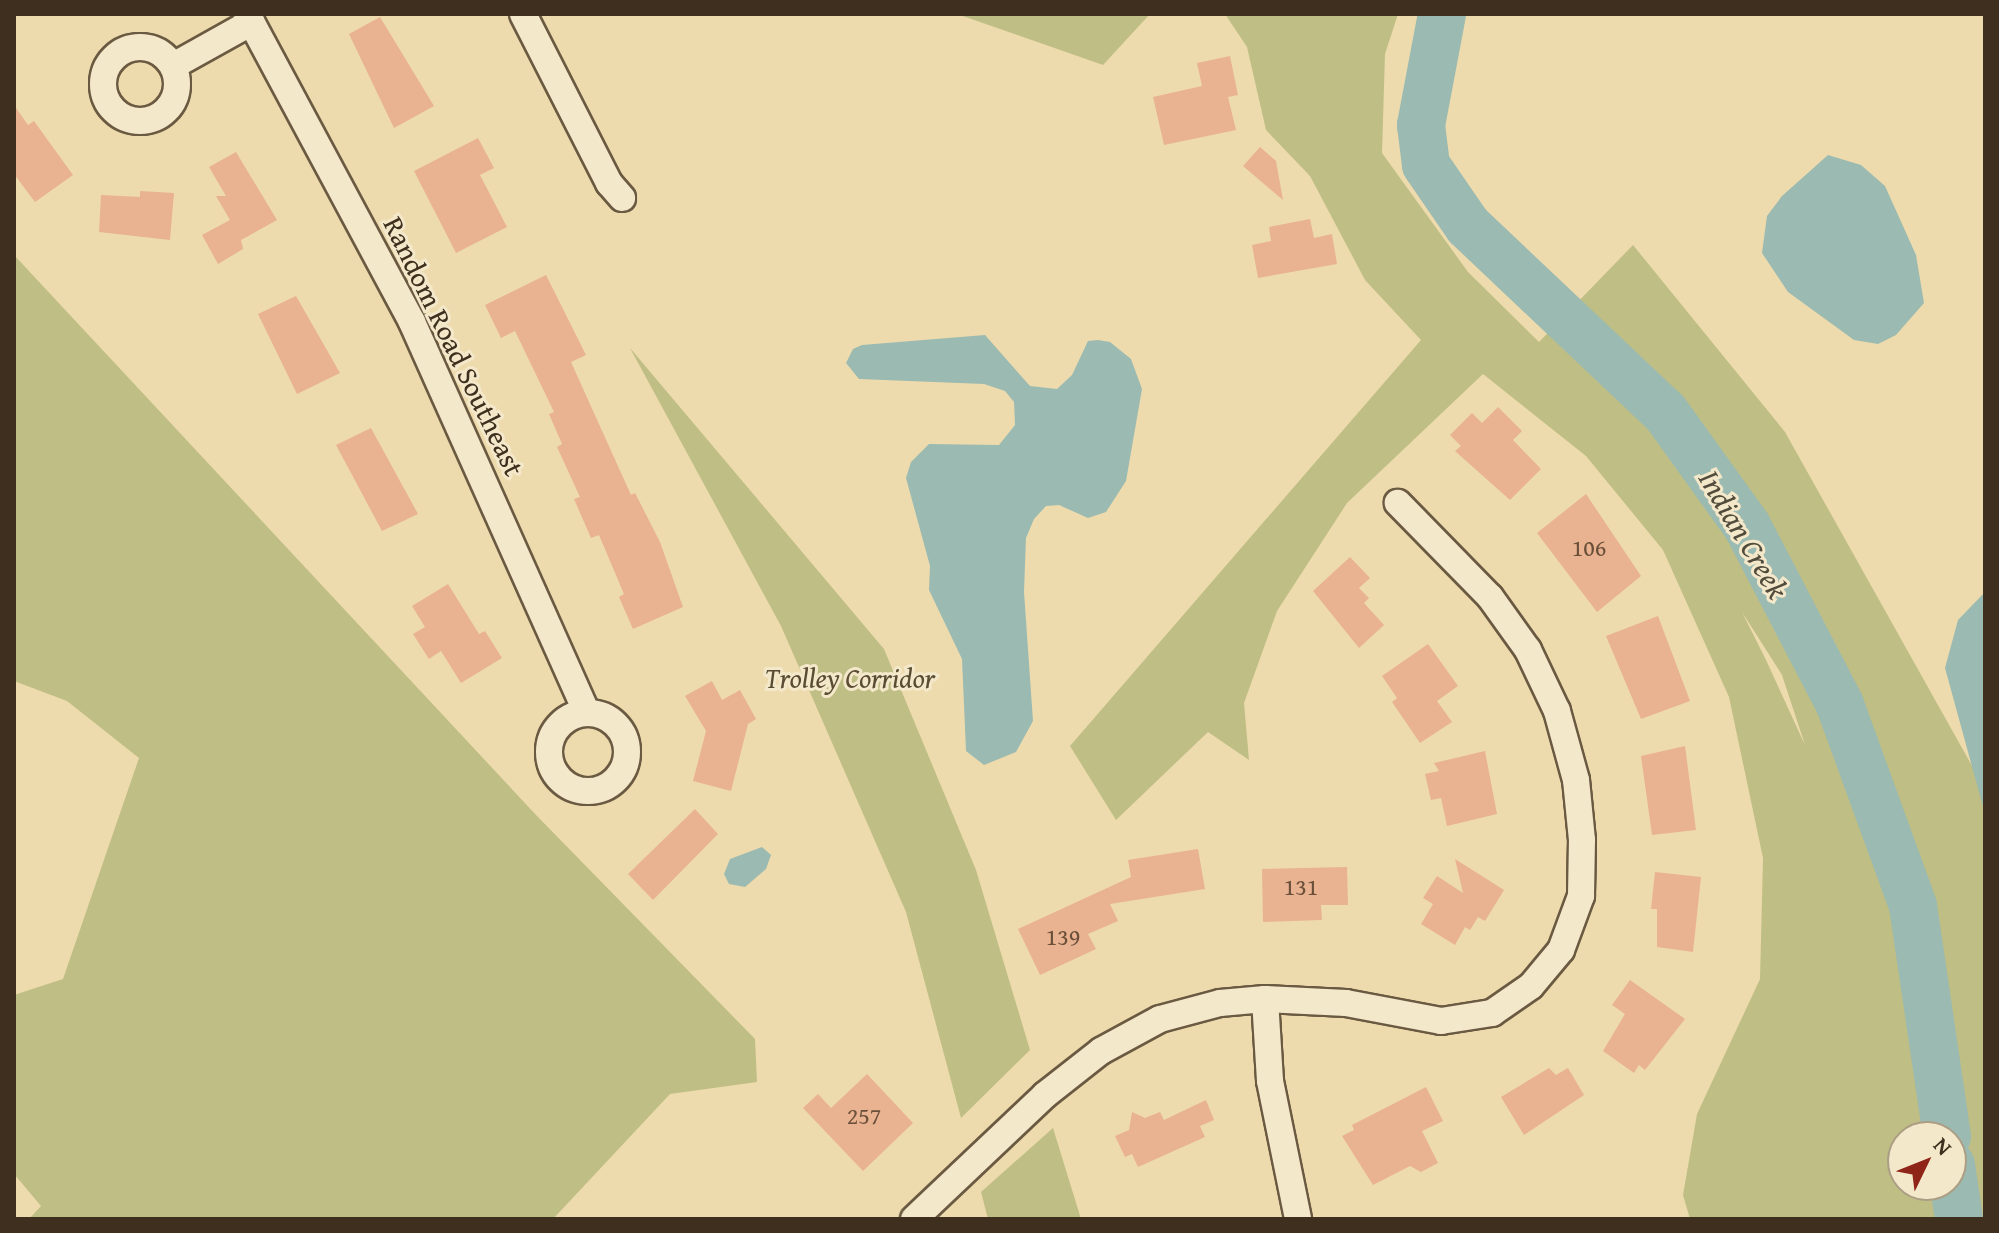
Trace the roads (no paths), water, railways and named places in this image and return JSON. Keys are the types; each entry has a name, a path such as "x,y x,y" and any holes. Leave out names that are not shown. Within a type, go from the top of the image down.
{"street":[{"path":"523,14 609,183 622,198"},
{"path":"173,66 250,18"},
{"name":"Random Road Southeast","path":"250,18 412,322 587,713"},
{"path":"914,1219 1045,1095 1101,1051 1160,1019 1220,1003 1265,999 1346,1003 1441,1021 1492,1013 1531,986 1561,950 1581,896 1576,780 1557,711 1528,650 1490,597 1398,503"},
{"path":"1265,999 1270,1081 1298,1219"}],"water":[{"path":"1828,155 1861,165 1885,186 1916,255 1924,303 1896,335 1878,344 1854,340 1788,292 1762,253 1767,216 1782,196"},
{"path":"985,335 1030,386 1057,389 1072,375 1088,341 1110,342 1131,359 1142,389 1126,481 1106,512 1088,518 1059,505 1046,506 1034,519 1026,538 1024,592 1033,721 1016,752 984,765 966,751 962,659 929,590 930,566 906,478 911,462 929,444 999,445 1015,425 1014,402 1005,391 984,384 859,379 846,363 853,349 862,345"},
{"path":"1985,592 1985,814 1945,668 1958,620"},
{"path":"762,847 771,855 766,869 745,887 729,884 724,874 730,859"}],"waterway":[{"name":"Indian Creek","path":"1442,14 1421,125 1426,165 1468,226 1665,412 1747,526 1840,705 1913,906 1945,1121"},
{"name":"Indian Creek","path":"1956,1201 1959,1219"}],"park label":[{"name":"Trolley Corridor","path":"850,678"}]}
